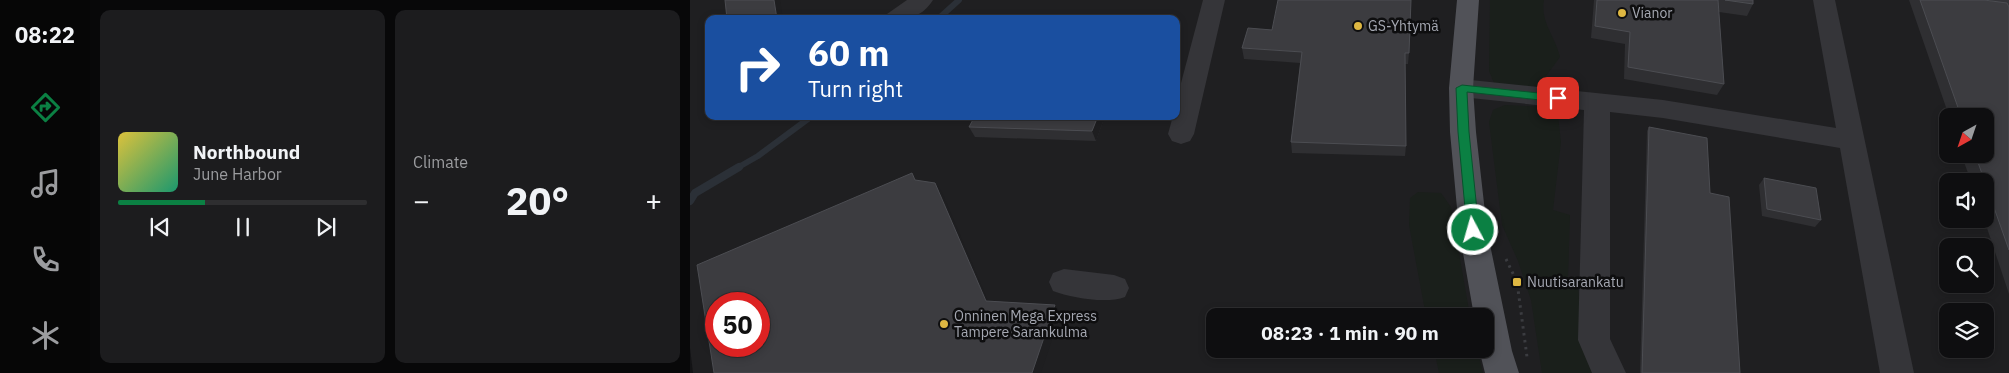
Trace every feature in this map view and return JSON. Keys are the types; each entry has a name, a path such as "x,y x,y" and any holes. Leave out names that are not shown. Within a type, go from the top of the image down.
{"main road":[{"path":"1468,0 1462,88 1463,132 1473,230 1482,283 1502,373"}],"street":[{"path":"901,15 922,0"},
{"path":"1181,134 1214,0"},
{"path":"1824,0 1897,373"},
{"path":"2001,0 2009,1"},
{"path":"1462,88 1663,109 1851,140"},
{"path":"1597,102 1594,340 1609,373"},
{"path":"1064,282 1114,288"}],"path":[{"path":"1505,256 1517,282 1528,366"}],"shaded area":[{"path":"690,0 2009,0 2009,373 693,373 690,348"},
{"path":"1490,0 1544,0 1544,15 1560,57 1538,87 1494,83 1489,71"},
{"path":"1505,105 1568,108 1578,114 1576,118 1558,116 1561,142 1553,210 1570,215 1568,278 1578,282 1580,317 1601,373 1542,373 1531,300 1518,261 1502,225 1489,122 1493,110"},
{"path":"1418,192 1441,193 1451,207 1469,308 1425,308 1409,225 1410,198"},
{"path":"1436,358 1479,358 1483,373 1439,373"}],"building":[{"path":"725,0 774,0 776,15 727,15"},
{"path":"1278,0 1411,0 1409,53 1405,53 1406,146 1291,142 1302,52 1242,48 1248,28 1272,30"},
{"path":"1597,0 1718,0 1724,84 1628,67 1630,32 1595,26"},
{"path":"1725,0 1753,0 1753,4"},
{"path":"1920,0 1984,0 2007,3 2009,7 2009,250 1994,208 1994,173 1982,173 1978,163 1994,163 1994,108 1958,108"},
{"path":"973,120 1096,120 1092,131 969,127"},
{"path":"1649,127 1707,138 1710,193 1729,197 1740,373 1642,373"},
{"path":"912,173 915,180 935,183 986,301 1055,305 1032,373 714,373 711,357 770,357 770,292 705,292 705,316 697,265"},
{"path":"1764,178 1816,188 1821,220 1767,209"}],"waterway":[{"path":"942,15 959,0"},
{"path":"737,168 758,156 807,120"},
{"path":"690,201 695,193 739,167"}],"place":[{"name":"Vianor","path":"1622,13"},
{"name":"GS-Yhtymä","path":"1358,26"},
{"name":"Nuutisarankatu","path":"1517,282"},
{"name":"Onninen Mega Express Tampere Sarankulma","path":"944,324"}],"route":[{"path":"1473,230 1463,132 1462,88 1558,98"}]}
